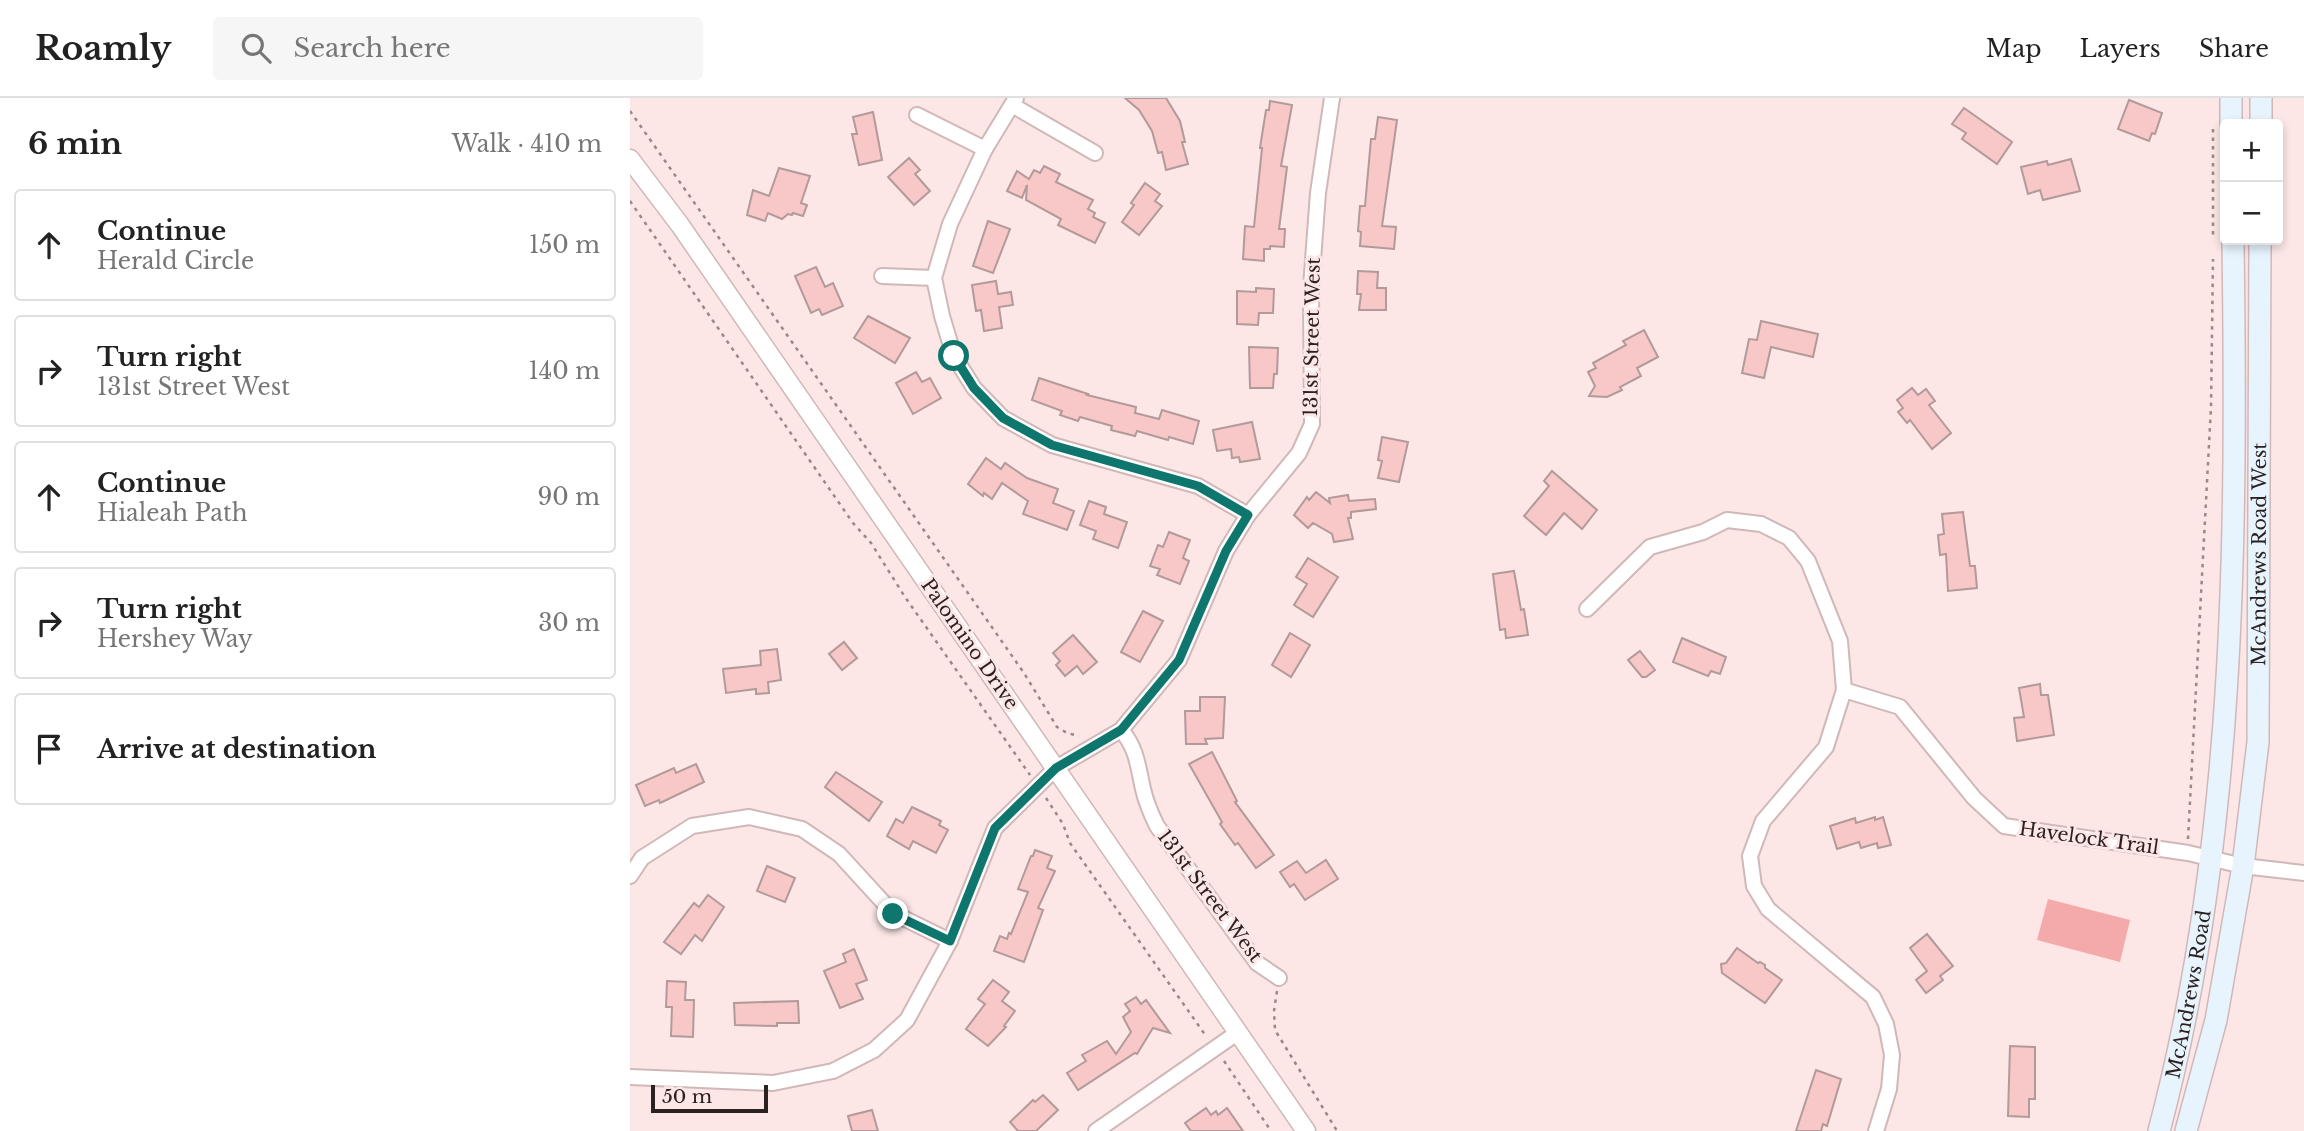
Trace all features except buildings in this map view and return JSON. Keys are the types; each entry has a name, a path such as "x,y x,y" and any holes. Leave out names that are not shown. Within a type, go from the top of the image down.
{"main road":[{"path":"2224,119 2231,98"},
{"path":"2260,119 2261,98"},
{"name":"McAndrews Road West","path":"2212,858 2229,651 2235,385 2223,245"},
{"name":"McAndrews Road West","path":"2243,866 2258,742 2260,245"},
{"name":"McAndrews Road","path":"2159,1131 2194,978 2212,858"},
{"name":"McAndrews Road","path":"2186,1131 2216,1020 2243,866"}],"street":[{"name":"131st Street West","path":"630,1077 773,1083 833,1071 873,1050 907,1020 950,941 995,828 1056,768 1121,730 1179,660 1226,551 1248,515 1299,453 1312,424 1311,287 1318,192 1332,98"},
{"path":"1095,153 1014,102 985,149 950,224 934,278 954,356 974,388 1003,418 1052,445 1198,486 1248,515"},
{"path":"917,115 985,149"},
{"name":"Palomino Drive","path":"630,159 680,225 1306,1131"},
{"path":"882,276 934,278"},
{"path":"1587,609 1650,547 1703,532 1727,520 1761,524 1789,538 1808,561 1840,641 1844,690 1826,747 1763,821 1750,856 1754,886 1768,909 1873,998 1886,1024 1892,1055 1889,1088 1875,1131"},
{"name":"Havelock Trail","path":"1844,690 1900,707 1974,798 2004,826 2188,853 2243,866 2304,873"},
{"name":"131st Street West","path":"1121,730 1129,739 1138,759 1148,806 1157,826 1256,963 1279,978"},
{"path":"630,876 642,858 692,826 749,817 802,830 839,854 893,914 950,941"},
{"path":"1096,1131 1237,1033"}],"path":[{"path":"630,111 1017,662 1057,727 1066,733 1099,742"},
{"path":"630,201 853,523 871,543 905,597 1038,786 1063,824 1070,843 1271,1131"},
{"path":"2188,853 2211,407 2213,254"},
{"path":"1279,978 1273,1011 1275,1030 1337,1131"}],"shaded area":[{"path":"2048,899 2130,920 2120,962 2037,940"}],"route":[{"path":"893,914 950,941 995,828 1056,768 1121,730 1179,660 1226,551 1248,515 1198,486 1052,445 1003,418 974,388 954,356"}]}
